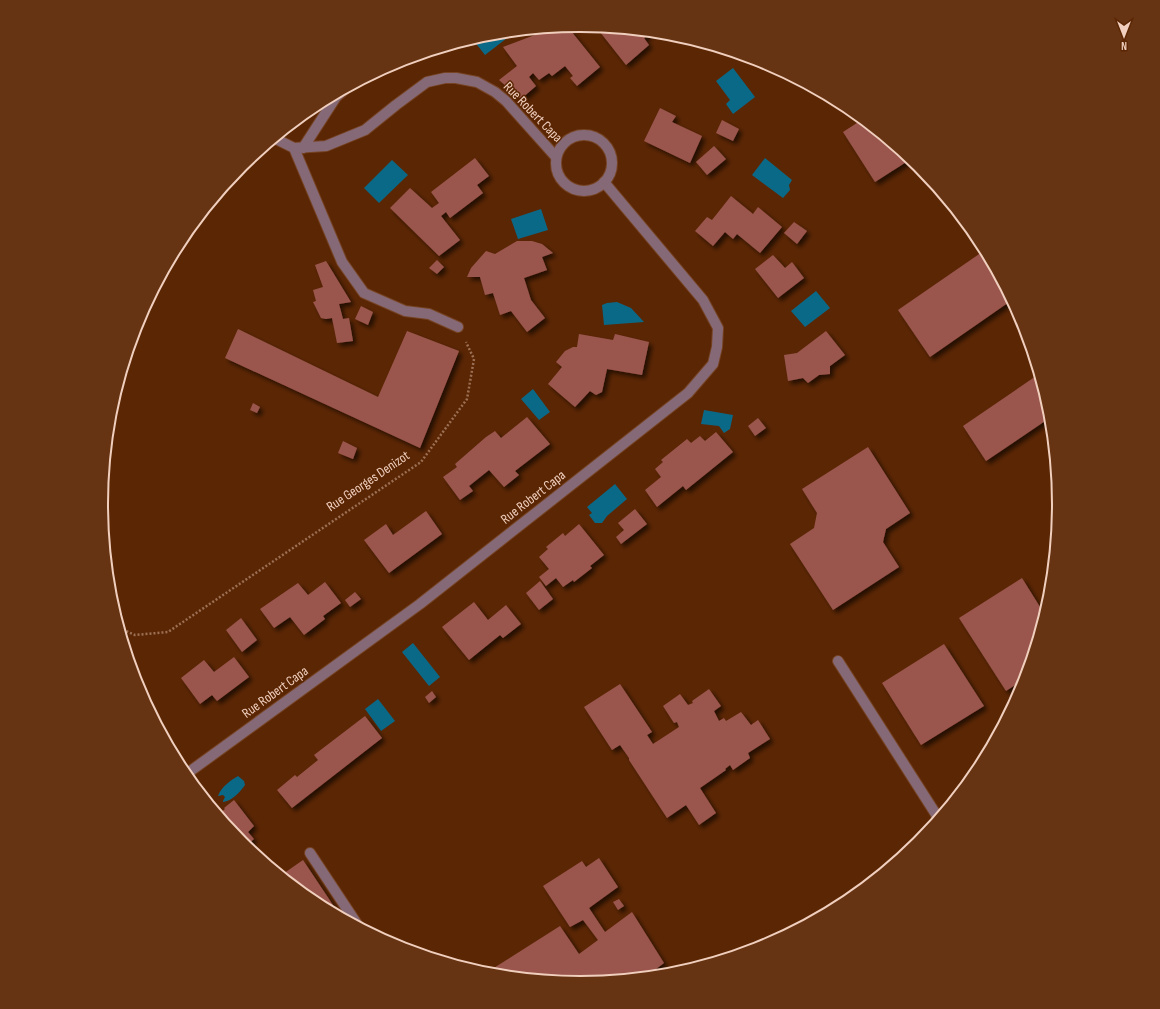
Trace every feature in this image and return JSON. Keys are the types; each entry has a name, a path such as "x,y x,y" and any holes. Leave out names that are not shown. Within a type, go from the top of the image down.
{"street":[{"name":"Rue Robert Capa","path":"299,148 326,146 365,130 427,82 444,78 456,78 477,82 495,92 506,101 556,157"},
{"path":"299,148 332,103"},
{"name":"Rue Robert Capa","path":"582,135 597,138 603,142 608,148 612,162 609,176 604,182 597,188 588,191 579,191 570,188 563,182 558,175 556,166 556,157 563,144 575,136 582,135"},
{"path":"279,140 299,148 342,262 364,293 405,311 429,314 458,327"},
{"name":"Rue Robert Capa","path":"190,771 427,599 688,392 713,364 717,347 718,328 703,300 604,182"},
{"path":"838,661 936,815"},
{"path":"310,853 354,919"}],"path":[{"name":"Rue Georges Denizot","path":"125,631 135,635 168,632 421,462 467,399 474,359 458,327"}],"water":[{"path":"507,38 485,55 476,44"},
{"path":"733,68 755,97 733,114 726,104 730,100 716,81"},
{"path":"765,158 792,180 789,185 790,190 783,198 752,175"},
{"path":"392,160 408,175 379,203 364,188"},
{"path":"541,209 548,230 518,239 511,219"},
{"path":"816,291 830,308 805,327 791,311"},
{"path":"617,302 631,308 644,322 604,325 602,305"},
{"path":"533,389 550,412 539,420 521,399"},
{"path":"704,410 733,415 730,429 724,433 719,426 701,424"},
{"path":"615,484 627,499 607,516 602,523 595,523 589,515 592,513 587,507"},
{"path":"413,643 440,677 429,686 402,652"},
{"path":"378,699 395,721 381,731 365,709"},
{"path":"238,776 244,781 245,785 233,798 223,802 225,797 223,795 218,796 219,793 226,784"}],"building":[{"path":"572,32 600,67 577,86 570,78 573,76 565,66 552,76 549,73 539,80 533,73 529,77 536,86 521,99 499,80 517,66 503,47 537,34"},
{"path":"601,33 646,37 644,38 649,45 626,65"},
{"path":"660,108 676,116 672,122 702,136 690,163 644,141"},
{"path":"722,120 739,129 733,141 716,133"},
{"path":"858,123 892,149 906,162 875,182 843,132"},
{"path":"714,146 726,159 707,175 696,162"},
{"path":"475,158 489,176 477,185 483,193 450,218 446,212 441,216 460,240 439,256 390,208 410,188 432,208 439,203 431,192"},
{"path":"731,196 753,214 758,207 782,227 760,253 737,234 733,239 725,232 713,246 695,231 707,217 712,220"},
{"path":"794,222 807,231 797,244 784,233"},
{"path":"517,241 532,241 542,244 553,253 542,257 547,270 524,278 531,300 545,318 527,332 511,311 500,315 493,293 485,295 480,277 467,277 471,268 486,251 495,254"},
{"path":"980,253 1007,303 930,357 898,310"},
{"path":"773,255 785,268 792,262 804,278 778,298 755,269"},
{"path":"437,260 444,267 437,274 429,268"},
{"path":"326,261 351,302 339,304 343,319 349,318 353,341 337,343 332,318 321,318 313,302 316,301 313,290 323,287 315,265"},
{"path":"361,306 373,312 368,325 355,319"},
{"path":"238,329 378,397 407,331 459,351 420,448 225,358"},
{"path":"826,331 845,355 830,366 830,374 819,375 808,383 803,378 788,381 784,355 797,353"},
{"path":"579,334 613,340 615,334 649,342 642,375 607,369 602,392 596,395 590,391 575,407 548,384 562,367 556,362 565,351 573,347 577,347"},
{"path":"1034,377 1045,421 986,461 963,426"},
{"path":"253,403 260,407 257,413 250,410"},
{"path":"527,417 550,444 515,471 519,475 504,487 489,470 469,486 473,491 460,500 443,477 457,467 455,464 486,437 495,431 501,438"},
{"path":"758,418 766,428 755,436 748,426"},
{"path":"716,432 733,452 686,490 683,486 657,507 645,490 661,477 655,469 663,462 661,460 687,439 691,443 700,436 705,441"},
{"path":"343,441 357,448 353,459 338,453"},
{"path":"868,447 910,513 886,529 883,542 899,567 833,610 790,544 814,528 817,513 802,489"},
{"path":"635,509 647,524 621,544 616,537 624,530 618,523"},
{"path":"426,511 442,534 389,573 364,540 386,524 393,535"},
{"path":"579,524 604,555 590,566 592,568 574,582 573,580 563,587 556,578 546,586 539,577 549,569 539,557 548,549 546,547 563,533 565,536"},
{"path":"1022,578 1040,608 1036,627 1018,684 1006,691 959,618"},
{"path":"540,581 553,599 539,610 526,593"},
{"path":"325,582 341,603 323,616 325,619 304,635 290,617 274,628 260,609 298,583 308,595"},
{"path":"355,592 361,599 350,607 345,600"},
{"path":"474,602 488,620 506,605 521,624 503,638 500,635 469,660 442,627"},
{"path":"241,618 257,640 242,652 226,630"},
{"path":"944,644 984,706 921,745 882,683"},
{"path":"234,657 249,677 217,701 212,695 200,704 181,678 204,660 214,672"},
{"path":"620,684 652,732 647,735 653,744 679,727 677,722 674,723 663,706 680,694 688,705 693,703 692,701 709,689 721,706 714,711 719,721 724,718 726,721 741,712 751,725 758,720 770,739 748,753 750,758 733,770 730,765 725,769 726,770 700,788 716,813 699,825 686,805 667,818 620,745 612,750 584,707"},
{"path":"432,691 436,697 429,703 425,697"},
{"path":"365,716 382,738 292,808 277,790 295,775 297,777 318,760 314,755"},
{"path":"234,800 254,826 248,832 254,839 250,843 222,812 225,809 224,808"},
{"path":"599,858 618,887 589,908 605,932 632,912 664,963 653,971 611,976 549,976 493,969 560,926 579,954 598,940 583,920 570,927 543,886 582,861 586,867"},
{"path":"303,860 333,905 331,906 317,897 284,873"},
{"path":"619,899 624,906 618,910 613,902"}]}
